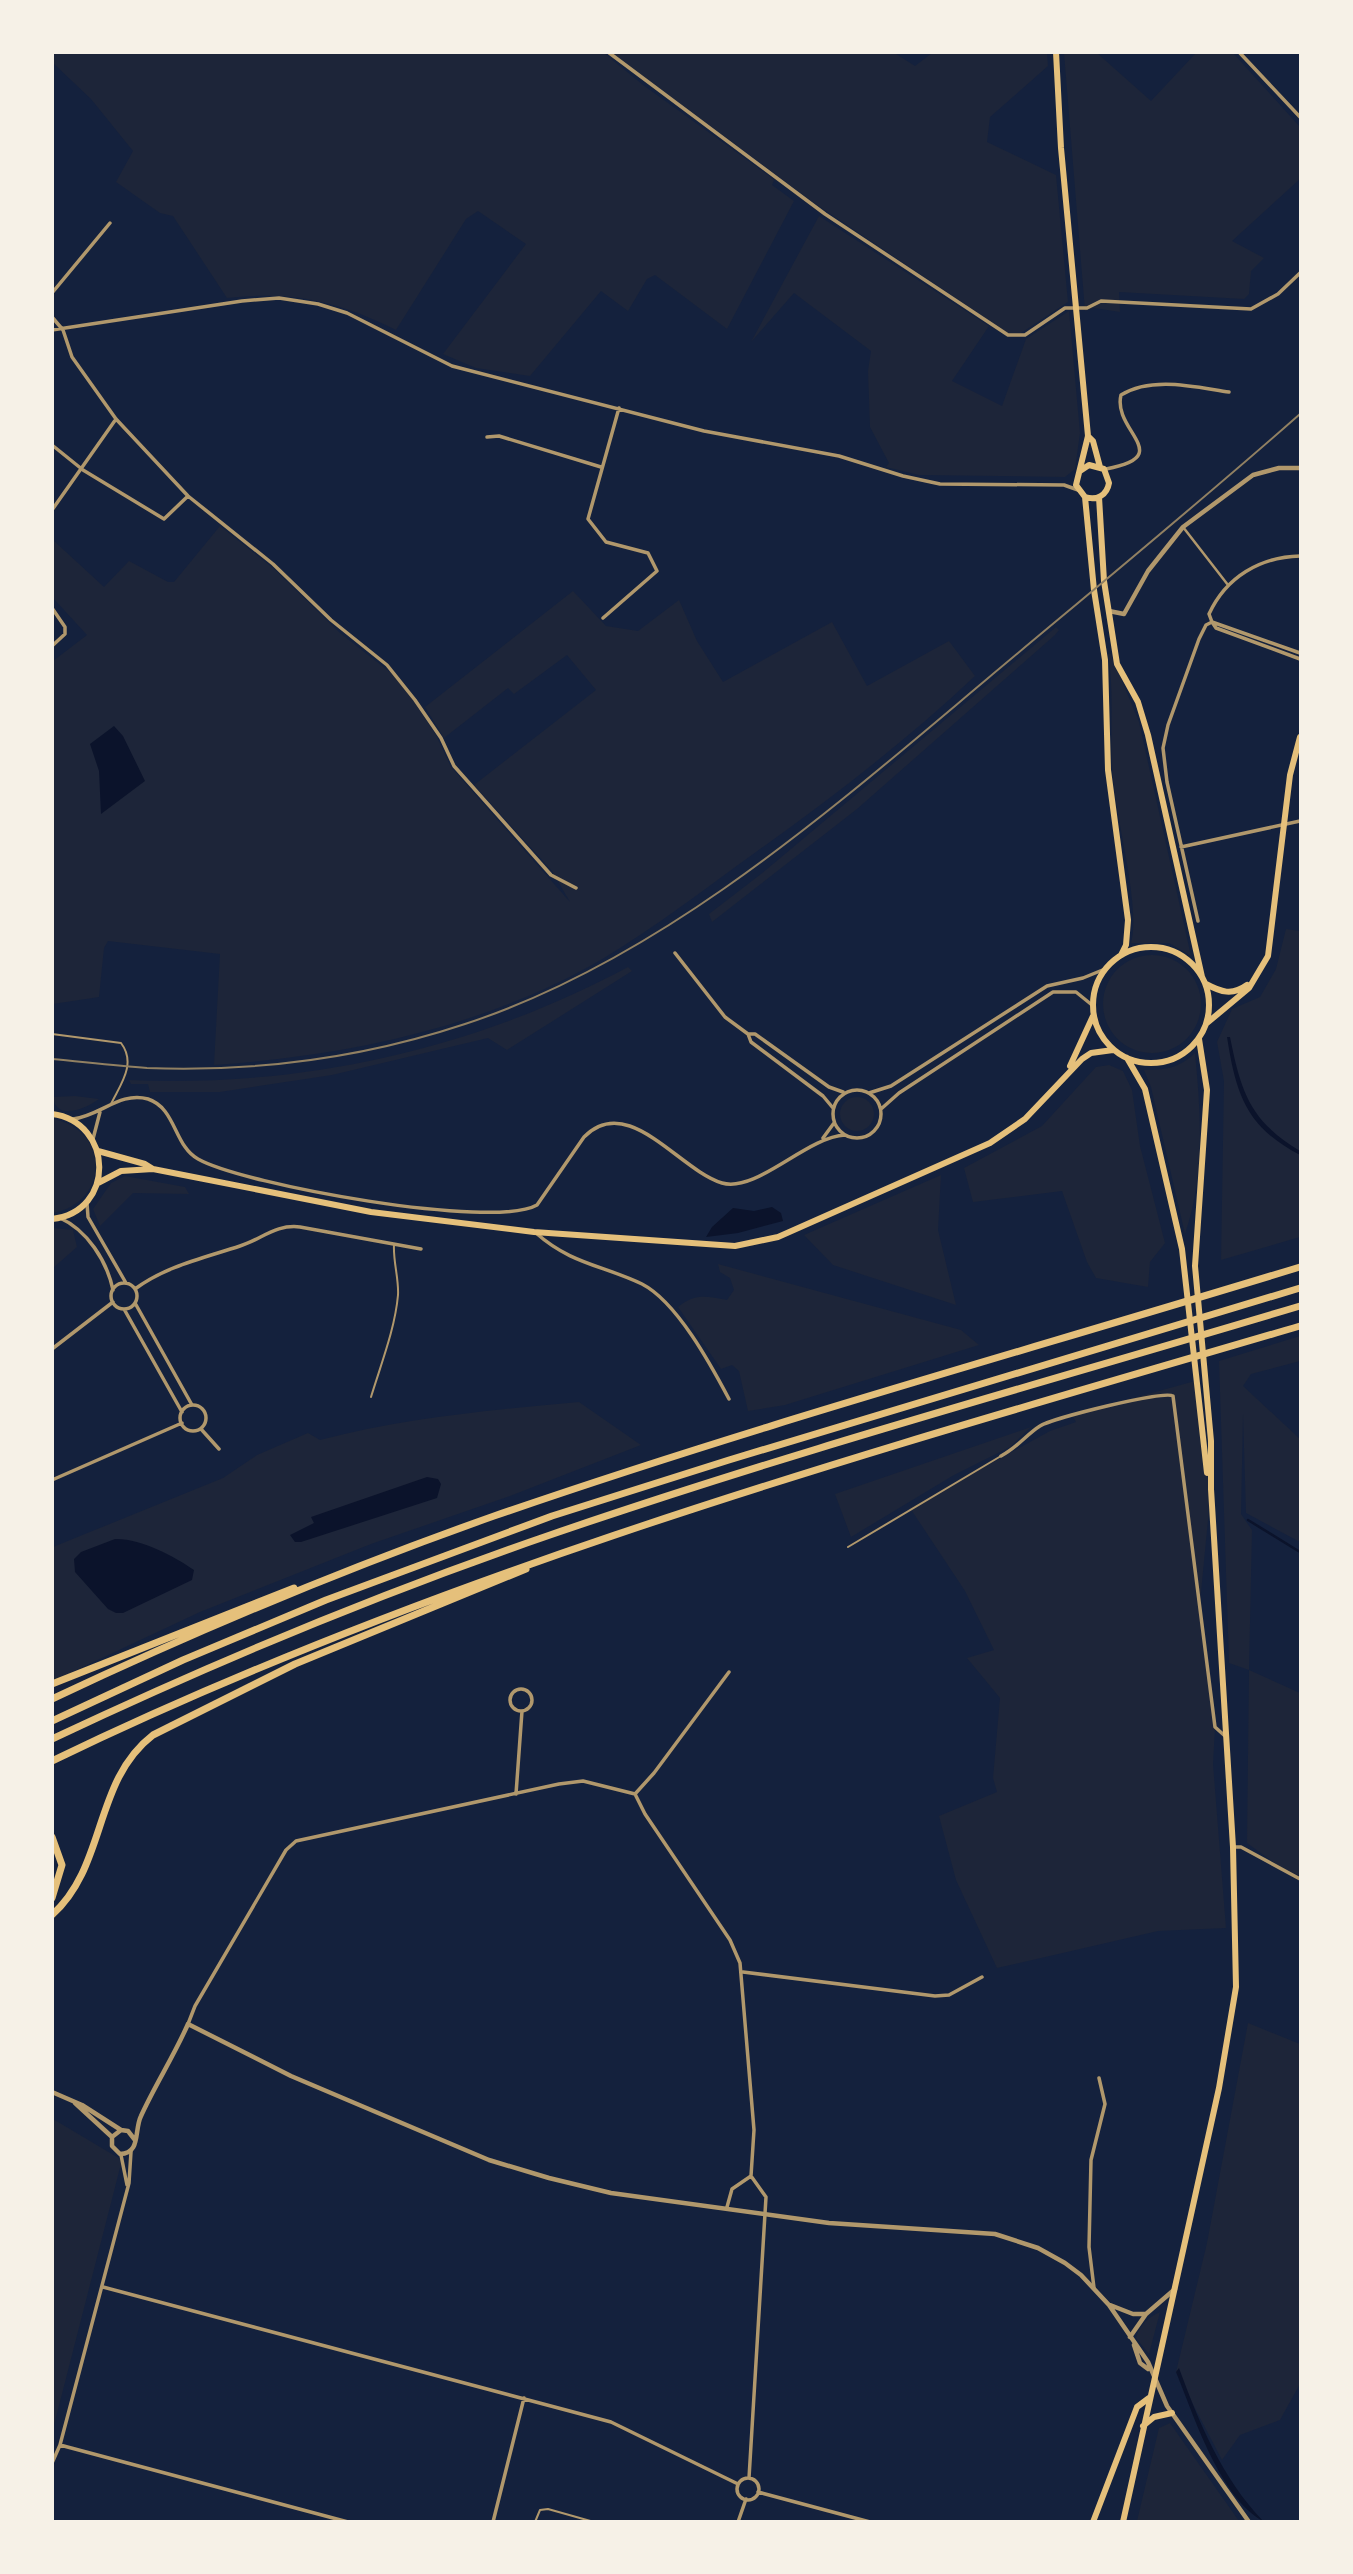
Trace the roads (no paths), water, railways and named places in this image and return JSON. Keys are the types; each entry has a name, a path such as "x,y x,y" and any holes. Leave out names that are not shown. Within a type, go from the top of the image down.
{"highway":[{"path":"52,1684 222,1614 493,1517 666,1459 1300,1267"},
{"path":"52,1721 315,1605 540,1521 729,1460 1300,1288"},
{"path":"52,1739 311,1625 552,1534 707,1484 1300,1306"},
{"path":"52,1760 258,1667 396,1611 586,1544 1300,1326"},
{"path":"52,1915 68,1899 85,1871 117,1776 134,1752 153,1735 295,1664 586,1544"},
{"path":"52,1699 223,1622 348,1571"},
{"path":"52,1837 62,1865 52,1898"}],"main road":[{"path":"1056,52 1061,148 1088,436 1076,480 1078,490 1085,497 1105,670 1108,770 1128,920 1126,945 1121,955 1105,969 1096,986 1093,1016 1097,1029 1113,1050 1127,1058 1158,1063 1181,1055 1199,1039 1207,1023 1209,1010 1148,735 1138,702 1116,664 1107,610 1099,497"},
{"path":"1085,497 1099,497 1109,487 1108,476 1102,468 1093,441 1088,436"},
{"path":"1080,471 1090,466 1102,468"},
{"path":"1207,1023 1239,997 1257,977 1270,946 1285,812 1293,759 1300,737"},
{"path":"1121,955 1143,948 1166,949 1187,960 1204,981 1226,993 1238,991 1257,977"},
{"path":"1067,1071 1093,1016"},
{"path":"1123,2522 1234,2011 1237,1945 1233,1847 1205,1378 1195,1266 1207,1090 1199,1039"},
{"path":"98,1183 121,1171 153,1169 342,1208 534,1232 703,1246 735,1246 778,1237 990,1143 1025,1119 1067,1071 1091,1053 1113,1050"},
{"path":"1127,1058 1145,1089 1185,1269 1195,1381 1211,1489"},
{"path":"52,1114 71,1119 93,1139 99,1151 98,1183 87,1203 56,1218"},
{"path":"99,1151 145,1164 153,1169"},
{"path":"1093,2522 1138,2407 1149,2398"},
{"path":"1143,2426 1154,2417 1172,2413"}],"street":[{"path":"608,52 825,214 1008,335 1025,335 1065,309 1087,308 1101,301 1251,309 1278,294 1300,273"},
{"path":"1239,52 1300,117"},
{"path":"52,293 110,223"},
{"path":"52,330 242,301 279,299 301,302 347,313 452,366 704,432 839,456 917,480 940,484 1064,485 1078,490"},
{"path":"52,317 62,330 72,357 116,419 188,496 273,564 331,620 387,665 441,738 454,766 551,875 576,888"},
{"path":"1108,476 1137,458 1140,451 1140,444 1120,413 1121,395 1134,387 1159,384 1229,392"},
{"path":"603,618 657,570 648,552 606,542 588,519 619,408"},
{"path":"52,510 83,470 116,419"},
{"path":"487,437 499,436 601,467"},
{"path":"52,444 83,470 164,519 188,496"},
{"path":"1102,468 1119,467"},
{"path":"1107,610 1120,615 1127,611 1148,571 1183,527 1253,475 1279,468 1300,468"},
{"path":"1064,485 1076,480"},
{"path":"1183,527 1228,585"},
{"path":"1300,556 1264,562 1228,585 1209,614 1216,628 1300,659"},
{"path":"52,608 65,627 65,634 52,646"},
{"path":"1198,921 1163,762 1165,736 1199,639 1206,625 1212,622 1300,653"},
{"path":"1291,656 1293,650"},
{"path":"1181,847 1300,821"},
{"path":"675,953 725,1017 748,1034 751,1042 823,1096 833,1108 834,1123 845,1135"},
{"path":"748,1034 755,1034 829,1087 845,1092 856,1089 869,1093 891,1086 1051,983 1083,978 1105,969"},
{"path":"881,1109 899,1093 1053,992 1076,992 1092,1005"},
{"path":"833,1108 845,1092"},
{"path":"71,1119 100,1112 131,1098 152,1101 166,1113 189,1153 215,1166 355,1199 508,1213 537,1205 584,1137 592,1129 610,1121 631,1126 726,1184 746,1181 821,1139 845,1135 860,1138 873,1132 880,1121 881,1109 869,1093"},
{"path":"93,1139 100,1112"},
{"path":"821,1139 834,1123"},
{"path":"87,1203 88,1217 125,1283 135,1289"},
{"path":"56,1218 79,1228 90,1242 113,1290 113,1302"},
{"path":"135,1289 199,1257 239,1247 281,1227 300,1227 421,1249"},
{"path":"534,1232 557,1252 642,1285 668,1304 729,1399"},
{"path":"113,1290 125,1283"},
{"path":"135,1289 135,1303 192,1405 200,1407 206,1413 206,1422 201,1429"},
{"path":"113,1302 124,1309 182,1412 182,1423 188,1430 201,1429"},
{"path":"52,1349 113,1302"},
{"path":"124,1309 135,1303"},
{"path":"1002,1456 1048,1422 1135,1399 1168,1393 1173,1396 1215,1727 1226,1736"},
{"path":"182,1412 192,1405"},
{"path":"52,1480 182,1423"},
{"path":"201,1429 219,1449"},
{"path":"635,1794 654,1773 729,1672"},
{"path":"520,1690 527,1691 533,1699 529,1709 522,1711 512,1707 510,1700 514,1693 520,1690"},
{"path":"516,1794 522,1711"},
{"path":"128,2131 140,2117 197,2002 286,1850 296,1841 583,1781 635,1794 645,1814 730,1940 743,1972 754,2130 751,2176 766,2197 749,2478"},
{"path":"1233,1847 1241,1847 1300,1879"},
{"path":"743,1972 936,1996 949,1995 982,1977"},
{"path":"188,2024 290,2076 489,2160 611,2193 765,2212 829,2223 1006,2237 1054,2256 1081,2275 1109,2305 1148,2362 1148,2369 1172,2413 1249,2522"},
{"path":"1094,2288 1089,2247 1091,2160 1105,2104 1099,2078"},
{"path":"52,2092 121,2130 128,2131 135,2140"},
{"path":"72,2101 112,2137 112,2146 120,2154 127,2190"},
{"path":"52,2463 60,2445 103,2287 127,2190 131,2152 140,2117"},
{"path":"112,2137 121,2130"},
{"path":"120,2154 131,2152"},
{"path":"727,2207 733,2189 751,2176"},
{"path":"103,2287 611,2421 738,2484"},
{"path":"1130,2337 1146,2314 1175,2289"},
{"path":"1109,2305 1133,2314 1146,2314"},
{"path":"493,2522 524,2398"},
{"path":"60,2445 348,2522"},
{"path":"738,2484 749,2478"},
{"path":"738,2484 738,2493 746,2499 752,2499 758,2492 757,2483 749,2478"},
{"path":"758,2492 870,2522"},
{"path":"738,2522 746,2499"}],"lane":[{"path":"52,1034 121,1043 127,1052 124,1083 111,1105"},
{"path":"371,1397 394,1321 398,1292 393,1268 394,1244"},
{"path":"848,1547 1002,1456"},
{"path":"535,2522 540,2510 548,2509 594,2522"}],"waterway":[{"path":"1248,1520 1300,1552"}],"tram line":[{"path":"52,1059 187,1069 268,1065 348,1054 465,1024 537,996 607,961 675,921 741,876 868,779 1300,414"}]}
